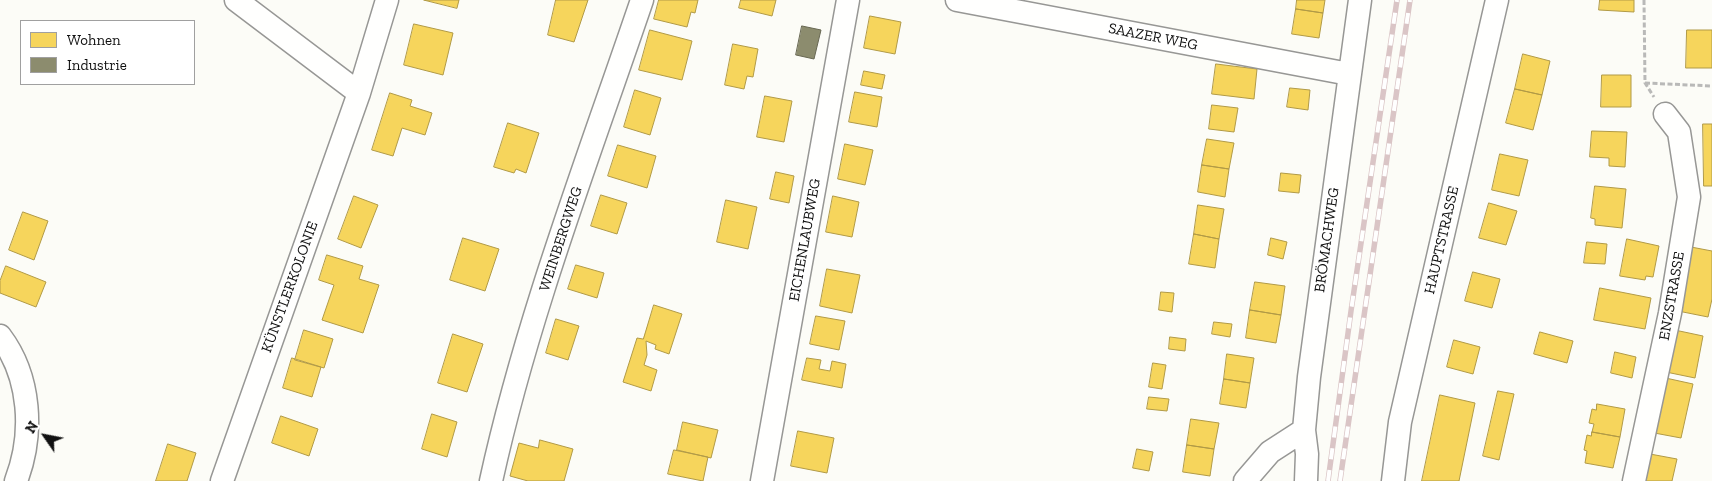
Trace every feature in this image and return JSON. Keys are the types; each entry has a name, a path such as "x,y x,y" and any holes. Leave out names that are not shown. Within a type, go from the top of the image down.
{"street":[{"path":"236,0 359,93"},
{"name":"KÜNSTLERKOLONIE","path":"222,481 359,93 388,0"},
{"name":"WEINBERGWEG","path":"491,481 503,425 544,290 642,0"},
{"name":"EICHENLAUBWEG","path":"762,481 848,0"},
{"name":"SAAZER WEG","path":"957,0 1349,74"},
{"name":"BRÖMACHWEG","path":"1306,481 1307,454 1304,430 1360,0"},
{"name":"HAUPTSTRASSE","path":"1393,481 1400,422 1497,0"},
{"name":"ENZSTRASSE","path":"1634,481 1670,313 1689,197 1679,132 1665,114"},
{"path":"0,336 12,352 28,406 24,461 16,481"},
{"path":"1245,481 1270,452 1304,430"}],"path":[{"path":"1644,0 1645,83 1665,114"},
{"path":"1645,83 1712,86"}],"building: Wohnen":[{"path":"424,0 459,0 457,8"},
{"path":"556,0 588,0 574,42 548,35"},
{"path":"659,0 698,0 695,13 691,12 687,27 654,19"},
{"path":"741,0 776,0 772,16 739,8"},
{"path":"1297,0 1325,0 1323,13 1296,9"},
{"path":"1600,0 1634,0 1634,12 1599,10"},
{"path":"1296,9 1323,13 1319,38 1292,34"},
{"path":"870,16 901,22 895,54 864,48"},
{"path":"414,24 453,33 443,75 404,65"},
{"path":"650,30 692,41 682,80 639,70"},
{"path":"1687,30 1712,30 1712,68 1686,68"},
{"path":"733,44 758,49 753,77 747,76 744,89 725,85"},
{"path":"1523,54 1550,61 1542,95 1515,89"},
{"path":"1216,64 1257,69 1254,99 1212,94"},
{"path":"864,71 885,75 882,89 861,85"},
{"path":"1602,75 1631,75 1631,107 1601,107"},
{"path":"1290,88 1310,90 1308,110 1287,107"},
{"path":"1515,89 1542,95 1533,130 1506,123"},
{"path":"635,90 661,98 650,135 624,127"},
{"path":"855,92 882,97 877,127 849,122"},
{"path":"390,93 412,100 410,106 432,113 425,135 402,128 393,156 372,150"},
{"path":"765,96 792,101 784,142 757,137"},
{"path":"1212,105 1238,108 1234,132 1209,129"},
{"path":"508,123 539,133 526,173 516,169 514,173 494,167"},
{"path":"1703,124 1712,124 1712,186 1704,186"},
{"path":"1592,131 1627,132 1625,167 1609,166 1609,158 1590,157"},
{"path":"1207,139 1234,143 1229,169 1202,165"},
{"path":"845,144 873,150 865,185 838,179"},
{"path":"618,145 656,156 647,188 608,176"},
{"path":"1500,154 1528,160 1519,196 1492,190"},
{"path":"1202,165 1229,169 1225,197 1198,192"},
{"path":"776,172 794,176 789,203 770,199"},
{"path":"1281,173 1301,175 1299,193 1279,191"},
{"path":"1595,186 1626,189 1622,228 1595,225 1595,219 1591,218"},
{"path":"601,195 627,203 617,234 591,226"},
{"path":"354,196 378,205 361,248 338,239"},
{"path":"833,196 859,202 852,237 826,232"},
{"path":"726,200 757,207 748,249 717,242"},
{"path":"1489,203 1517,211 1506,245 1479,238"},
{"path":"1198,205 1224,209 1219,239 1194,234"},
{"path":"23,212 48,221 34,260 9,250"},
{"path":"1194,234 1219,239 1215,268 1189,264"},
{"path":"463,238 499,249 485,291 450,280"},
{"path":"1271,238 1287,242 1283,259 1268,255"},
{"path":"1627,239 1659,246 1653,277 1646,276 1645,280 1620,276"},
{"path":"1587,242 1607,244 1605,264 1584,263"},
{"path":"1691,247 1712,251 1712,299 1708,317 1678,311"},
{"path":"327,255 363,266 359,279 379,285 363,333 322,320 334,285 319,280"},
{"path":"576,265 604,273 597,298 568,289"},
{"path":"6,266 46,282 36,307 0,293 0,281"},
{"path":"827,269 860,275 852,313 820,306"},
{"path":"1473,272 1500,279 1492,308 1465,301"},
{"path":"1255,282 1285,286 1281,315 1250,310"},
{"path":"1600,288 1651,298 1645,329 1594,320"},
{"path":"1161,292 1174,293 1172,312 1159,310"},
{"path":"654,305 682,314 669,354 655,349 656,345 646,341 647,355 644,365 657,370 651,391 623,382 637,338 643,339"},
{"path":"1250,310 1281,315 1276,343 1246,338"},
{"path":"816,316 845,321 839,350 810,344"},
{"path":"556,319 579,326 568,360 546,353"},
{"path":"1214,322 1232,324 1230,337 1212,334"},
{"path":"1670,329 1703,336 1695,378 1661,371"},
{"path":"304,330 333,339 324,368 295,360"},
{"path":"1540,332 1573,341 1567,363 1534,354"},
{"path":"453,334 483,344 467,392 438,383"},
{"path":"1170,337 1186,339 1185,351 1169,349"},
{"path":"1454,340 1480,347 1473,374 1447,367"},
{"path":"1615,352 1636,357 1632,378 1611,373"},
{"path":"1227,354 1254,358 1250,383 1224,379"},
{"path":"292,358 321,367 312,397 283,388"},
{"path":"807,358 821,360 819,369 830,371 832,361 846,364 842,388 802,380"},
{"path":"1153,363 1166,365 1162,389 1149,387"},
{"path":"1661,377 1693,384 1681,438 1649,432"},
{"path":"1224,379 1250,383 1246,408 1220,404"},
{"path":"1498,391 1514,394 1499,460 1483,456"},
{"path":"1440,395 1475,403 1459,481 1422,481"},
{"path":"1149,397 1169,399 1167,411 1147,409"},
{"path":"1597,404 1625,409 1620,437 1592,432 1594,424 1589,423 1592,409 1596,410"},
{"path":"432,414 457,422 447,457 422,449"},
{"path":"281,416 318,429 309,456 272,443"},
{"path":"1191,419 1219,423 1214,449 1187,445"},
{"path":"683,422 718,430 711,458 677,450"},
{"path":"798,431 834,438 827,473 791,466"},
{"path":"1592,432 1620,437 1613,468 1585,463 1587,451 1584,450 1587,435 1591,436"},
{"path":"540,440 573,449 564,481 528,481 510,476 519,443 538,448"},
{"path":"168,444 196,453 187,481 156,481"},
{"path":"1187,445 1214,449 1210,476 1183,472"},
{"path":"1137,449 1153,452 1149,471 1133,468"},
{"path":"674,450 708,457 703,481 668,474"},
{"path":"1650,454 1677,459 1672,481 1644,481"}],"building: Industrie":[{"path":"802,26 821,30 814,59 796,55"}],"railway":[{"path":"1328,481 1397,0"},
{"path":"1340,481 1410,0"}]}
